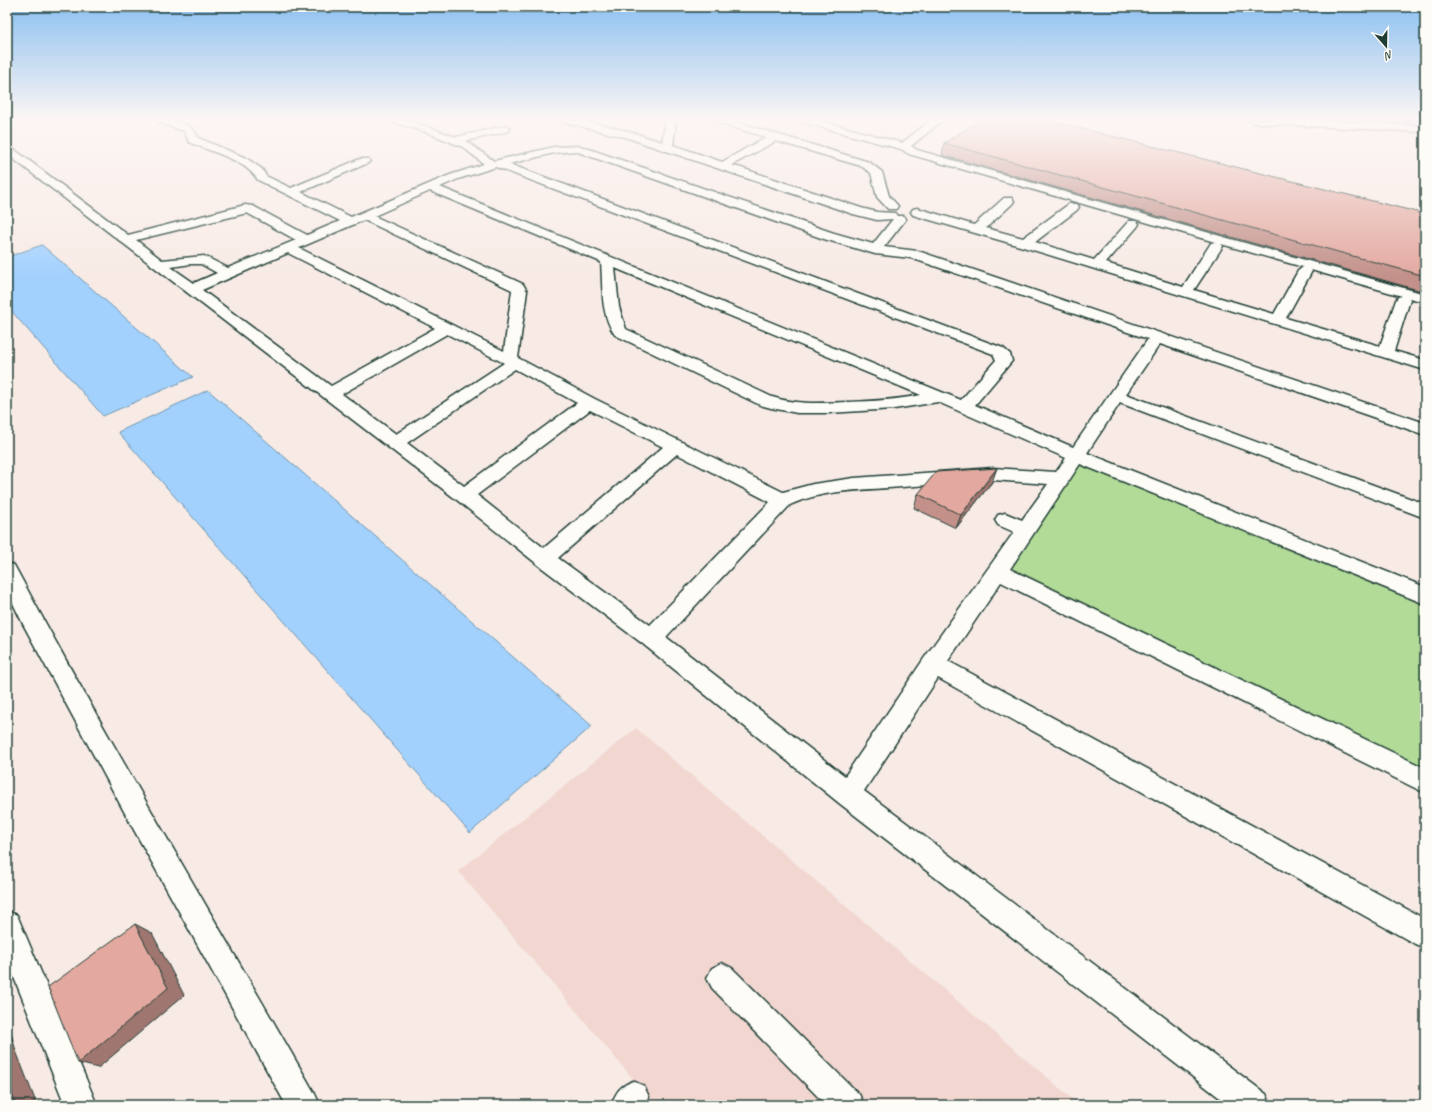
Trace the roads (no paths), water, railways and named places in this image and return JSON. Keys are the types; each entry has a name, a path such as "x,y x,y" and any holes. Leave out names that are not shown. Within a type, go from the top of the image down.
{"street":[{"path":"36,172 464,495 544,559 651,638 848,794 1255,1105"},
{"path":"259,172 262,178 350,221"},
{"path":"291,192 338,172"},
{"path":"192,289 430,187 470,172"},
{"path":"516,172 998,351 1002,354 1004,361 964,406"},
{"path":"644,172 822,234 880,251 906,263 1425,429"},
{"path":"744,172 857,211 877,216 894,214"},
{"path":"875,172 878,175 883,196 894,214"},
{"path":"983,172 1425,298"},
{"path":"430,187 938,397 964,406 1077,456 1425,596"},
{"path":"977,228 1008,201"},
{"path":"880,251 894,214 905,205 913,208 917,212 977,228 1425,365"},
{"path":"1025,243 1073,207"},
{"path":"126,239 245,208 306,240"},
{"path":"365,216 518,287 520,291 512,361 395,443"},
{"path":"1097,265 1133,224"},
{"path":"1186,292 1216,246"},
{"path":"289,248 512,361 589,403 783,500"},
{"path":"160,264 204,260 228,274"},
{"path":"608,260 613,315 620,332 766,401 788,407 807,409 919,402 938,397"},
{"path":"1278,320 1305,271"},
{"path":"1386,353 1403,300"},
{"path":"330,394 446,328"},
{"path":"848,794 996,571 1061,480 1116,396 1154,342"},
{"path":"1154,342 1425,441"},
{"path":"1116,396 1425,511"},
{"path":"464,495 589,403"},
{"path":"544,559 675,446"},
{"path":"651,638 783,500 796,494 854,484 993,474 1022,475 1061,480"},
{"path":"1009,515 1030,523"},
{"path":"7,571 30,618 304,1105"},
{"path":"996,571 1425,781"},
{"path":"934,664 1425,934"},
{"path":"7,925 81,1105"},
{"path":"722,978 848,1105"}],"water":[{"path":"42,245 193,377 103,416 7,306 7,257"},
{"path":"208,390 592,726 470,833 118,432"}]}
